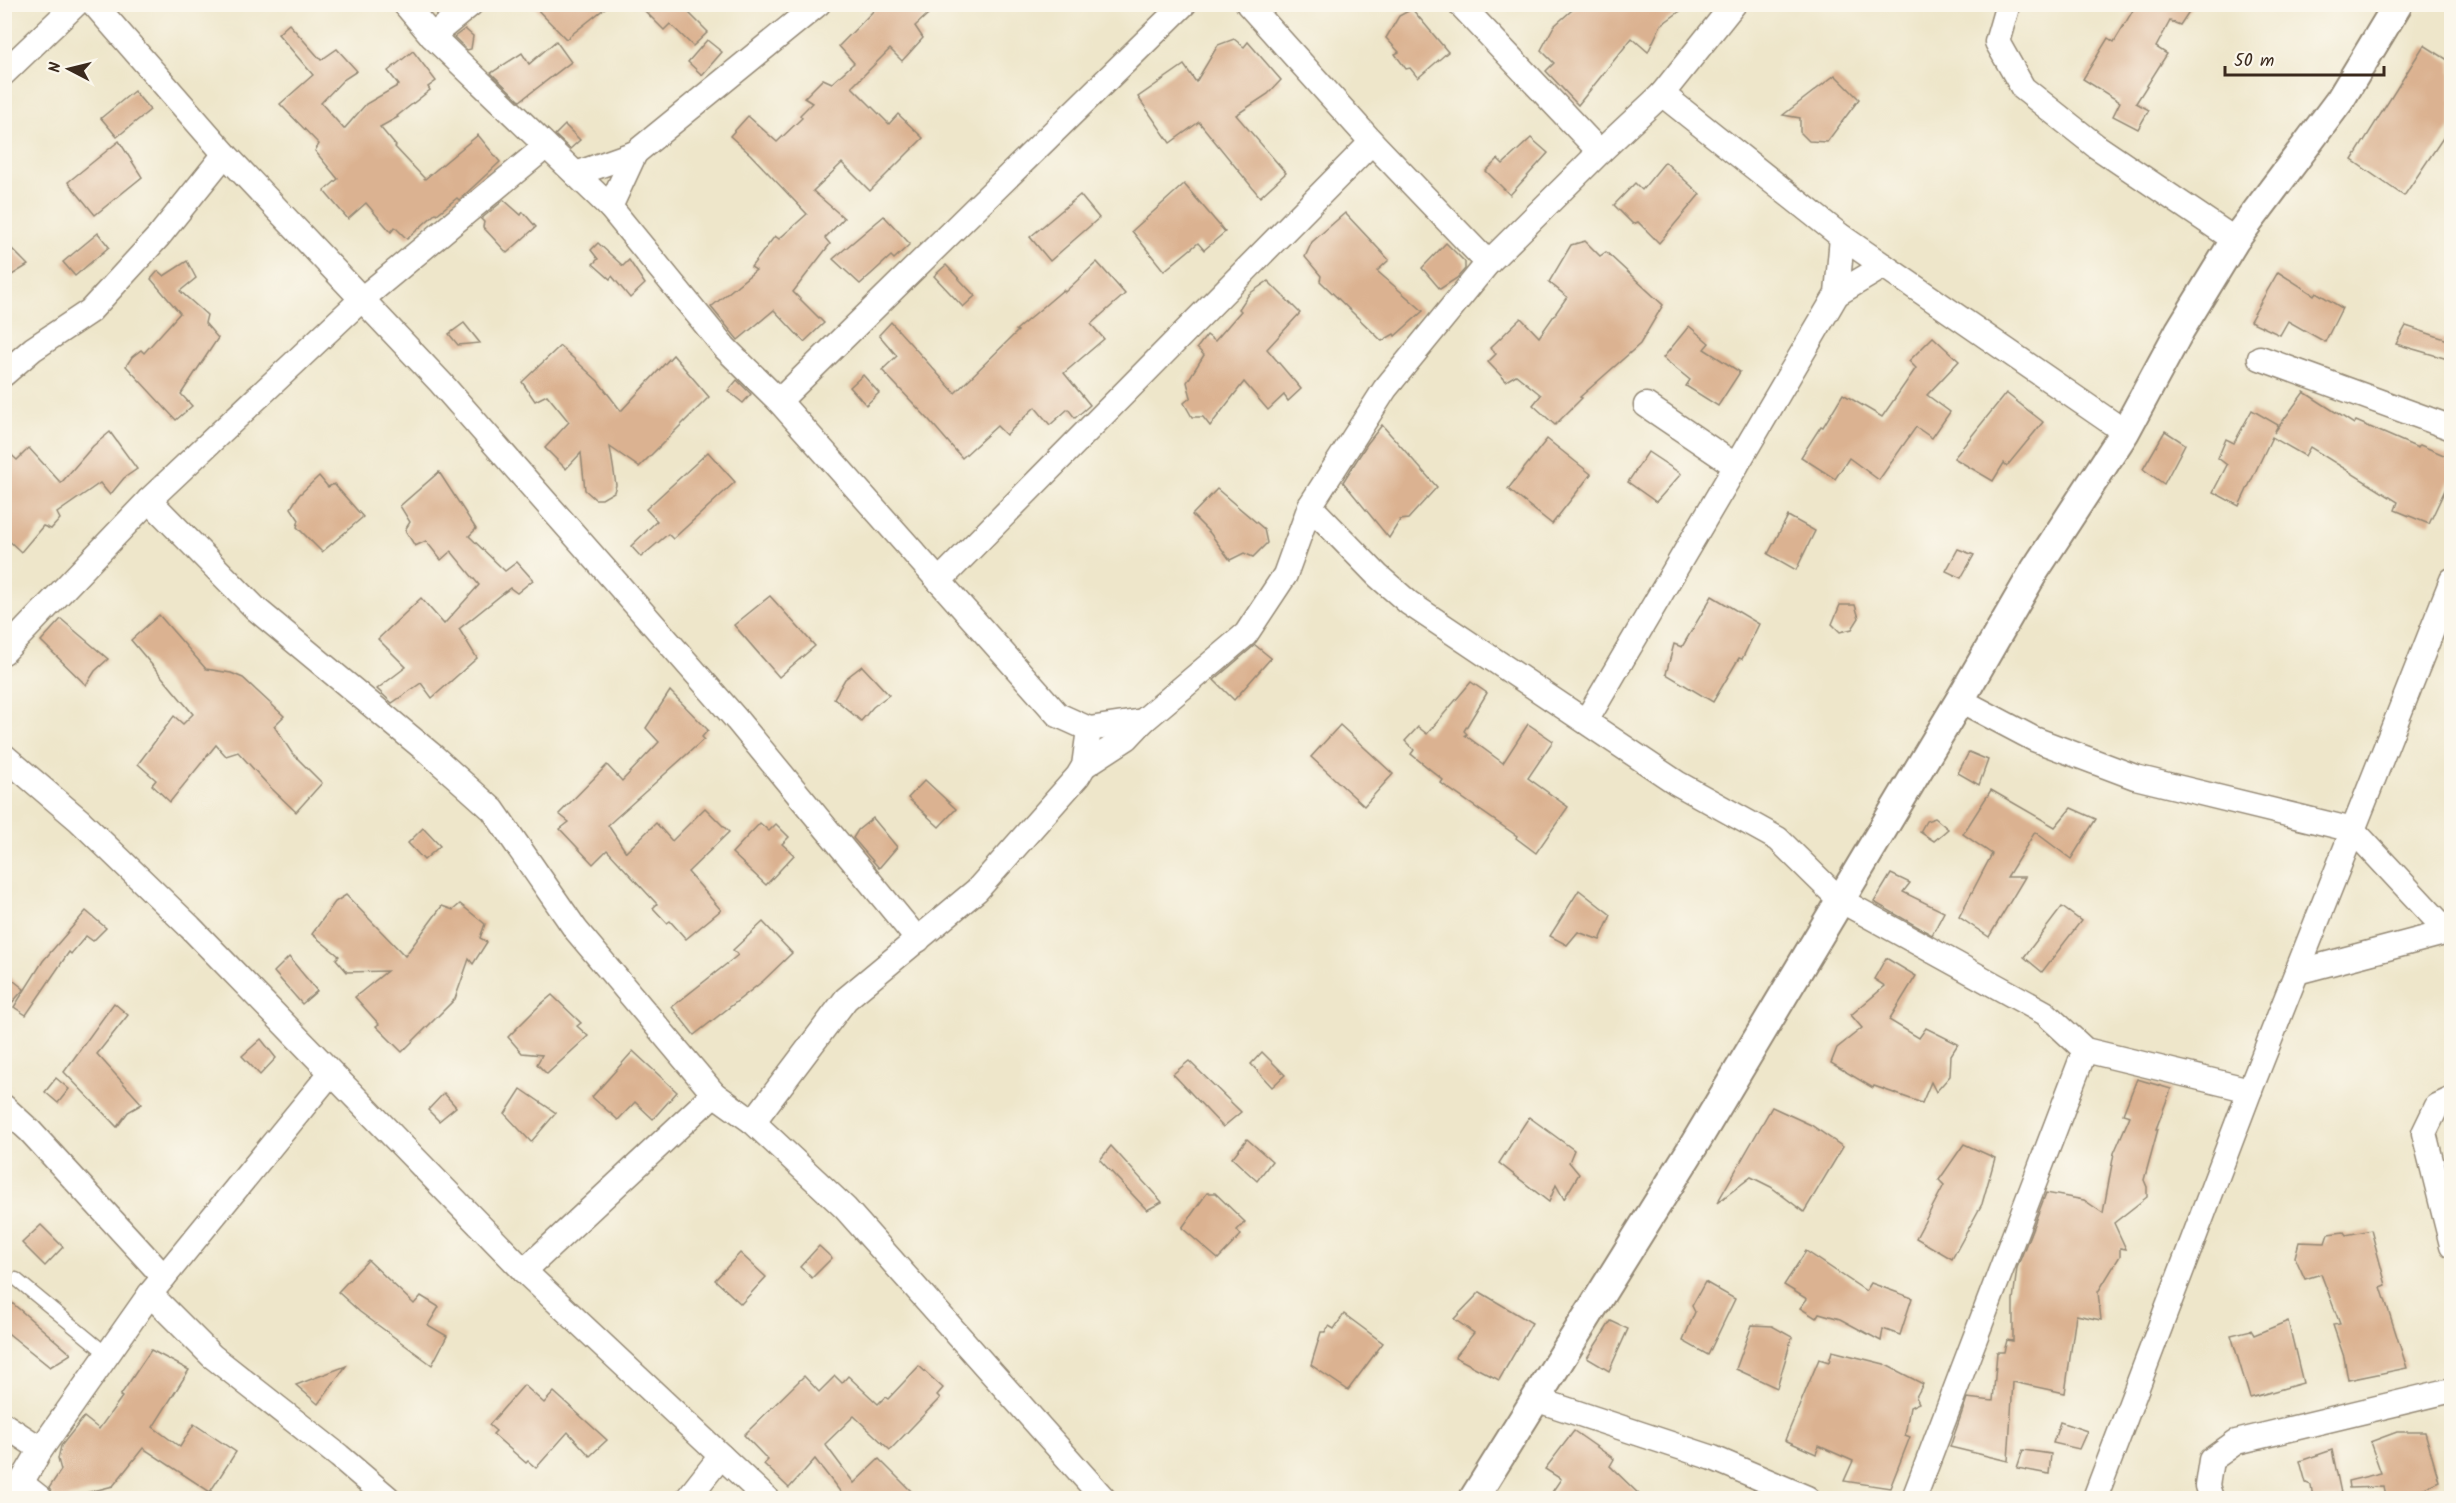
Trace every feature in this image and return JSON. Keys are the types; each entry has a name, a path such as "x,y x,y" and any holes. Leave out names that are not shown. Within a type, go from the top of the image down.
{"street":[{"path":"4,73 76,4"},
{"path":"94,4 225,154 441,383 736,720 918,940"},
{"path":"405,4 432,36 610,207 724,348 779,401 1058,715 1089,729 1143,721"},
{"path":"432,36 471,4"},
{"path":"576,174 635,153 818,4"},
{"path":"779,401 1185,4"},
{"path":"1248,4 1372,142 1488,263"},
{"path":"1460,4 1600,152"},
{"path":"1084,766 1127,738 1143,721 1246,634 1285,575 1310,506 1385,389 1488,263 1662,94 1734,4"},
{"path":"2007,4 1997,42 2023,88 2096,146 2235,240"},
{"path":"1474,1498 1694,1145 1960,700 2035,570 2125,432 2180,330 2235,240 2340,100 2398,4"},
{"path":"1662,94 1842,237 2125,432"},
{"path":"939,581 1372,142"},
{"path":"4,652 149,500 362,299 545,147"},
{"path":"610,207 635,153"},
{"path":"4,374 33,349 90,310 159,236 225,154"},
{"path":"1586,721 1837,294 1842,237"},
{"path":"1837,294 1884,266"},
{"path":"2260,358 2451,428"},
{"path":"1646,405 1736,466"},
{"path":"149,500 256,609 434,757 493,810 576,930 714,1094 753,1122 845,1208 1103,1498"},
{"path":"1310,506 1378,576 1409,603 1677,783 1778,839 1840,900 2045,1013 2085,1050 2250,1090"},
{"path":"2095,1498 2250,1090 2451,580"},
{"path":"1960,700 2034,739 2135,777 2353,830 2450,931 2297,972"},
{"path":"753,1122 846,999 977,890 1078,776 1084,766 1089,729"},
{"path":"4,756 79,820 190,927 330,1074 524,1271 766,1498"},
{"path":"1914,1498 2085,1050"},
{"path":"40,1498 13,1491 157,1286 330,1074"},
{"path":"524,1271 714,1094"},
{"path":"2451,1099 2437,1106 2424,1133 2451,1245"},
{"path":"4,1107 30,1131 212,1356 339,1456 388,1498"},
{"path":"2211,1498 2207,1486 2211,1460 2236,1442 2451,1390"},
{"path":"1534,1399 1713,1458 1807,1498"},
{"path":"4,1425 41,1449"},
{"path":"688,1498 721,1456"}],"lane":[{"path":"16,1279 108,1355"}],"building":[{"path":"532,4 610,4 566,39"},
{"path":"638,4 680,4 708,32 693,46 670,24 664,30"},
{"path":"880,4 939,4 915,26 923,38 902,61 890,49 852,87 889,124 898,114 923,138 870,191 842,163 813,191 844,218 825,238 830,244 793,292 824,323 804,342 774,310 738,340 711,307 756,270 751,267 775,236 779,239 807,214 730,136 748,116 777,142 802,118 800,115 812,103 804,98 823,79 832,83 854,63 839,46"},
{"path":"1579,4 1690,4 1661,25 1648,52 1632,38 1578,105 1546,71 1554,63 1541,50 1554,26"},
{"path":"2131,4 2194,4 2180,25 2170,21 2156,47 2167,54 2136,103 2149,110 2138,129 2113,116 2120,102 2083,79 2108,38 2114,42 2135,7"},
{"path":"1412,9 1448,52 1418,78 1410,68 1406,69 1395,54 1399,52 1386,38 1399,16"},
{"path":"289,24 321,60 337,49 357,71 343,80 321,103 344,129 366,104 399,85 388,71 413,51 436,81 428,87 430,90 398,117 380,127 395,147 425,179 478,135 500,162 459,200 457,198 436,213 407,239 395,227 391,232 366,203 348,219 324,191 338,179 315,151 319,144 280,104 313,75 278,34"},
{"path":"465,29 473,36 471,49 467,50 454,37"},
{"path":"1234,39 1244,47 1248,42 1281,80 1268,94 1236,115 1286,173 1260,197 1199,122 1170,143 1138,97 1184,65 1196,82 1218,45"},
{"path":"707,40 722,52 702,75 688,62"},
{"path":"556,41 571,62 520,101 491,73 522,53 529,64"},
{"path":"2424,45 2451,62 2451,126 2404,196 2352,160"},
{"path":"1835,75 1859,99 1827,142 1809,141 1800,132 1800,118 1783,115"},
{"path":"134,91 150,110 117,137 101,118"},
{"path":"565,125 580,140 570,149 555,135"},
{"path":"1531,138 1548,153 1510,195 1486,171 1498,159 1503,164"},
{"path":"119,141 142,177 95,215 68,182"},
{"path":"1665,162 1700,194 1659,243 1638,222 1633,224 1614,205 1635,183 1642,190"},
{"path":"1184,184 1225,232 1204,250 1198,243 1164,271 1132,231"},
{"path":"1080,195 1099,218 1050,261 1030,237"},
{"path":"504,200 521,215 523,212 536,227 507,253 483,227 484,222 481,219"},
{"path":"1345,213 1389,260 1377,271 1423,311 1395,336 1394,334 1382,341 1320,281 1321,276 1305,257 1312,242"},
{"path":"884,216 910,244 894,259 891,256 860,284 833,259"},
{"path":"98,233 109,247 75,276 63,262"},
{"path":"4,241 28,265 4,280"},
{"path":"1585,241 1600,256 1606,252 1663,305 1640,344 1580,397 1582,398 1555,425 1533,405 1541,395 1516,375 1506,381 1488,362 1496,354 1490,348 1521,318 1539,337 1567,297 1549,282 1571,245"},
{"path":"598,243 623,266 629,260 645,284 630,298 612,276 610,279 593,264 598,259 591,250"},
{"path":"1446,243 1465,262 1465,269 1457,278 1440,289 1422,268"},
{"path":"187,261 196,278 180,291 207,315 205,323 218,338 181,394 192,406 176,420 126,366 141,350 144,353 180,313 151,279 158,271 164,276"},
{"path":"1097,262 1125,294 1091,324 1104,339 1064,373 1090,405 1075,418 1068,409 1050,425 1035,407 1006,435 997,426 962,458 882,370 897,356 879,335 891,322 955,393 1018,331 1016,330 1063,290 1065,292"},
{"path":"946,265 975,296 963,307 934,276"},
{"path":"2278,272 2314,295 2316,292 2342,308 2325,342 2288,321 2280,335 2250,321"},
{"path":"1268,281 1300,313 1267,349 1301,389 1288,401 1284,395 1268,410 1244,382 1210,426 1203,417 1192,417 1184,403 1191,397 1187,382 1204,355 1197,348 1207,335 1215,341 1241,311 1239,309 1249,294"},
{"path":"464,323 480,343 458,345 449,334"},
{"path":"1689,326 1709,343 1704,349 1740,372 1718,406 1686,386 1690,380 1663,358"},
{"path":"2406,326 2451,341 2451,360 2396,344"},
{"path":"1933,337 1959,361 1927,395 1950,412 1932,438 1916,427 1879,480 1849,458 1835,479 1801,457 1843,394 1882,417 1916,368 1909,361"},
{"path":"560,346 598,381 621,411 673,355 709,397 639,467 610,447 616,485 614,492 602,499 595,499 585,490 581,453 566,469 545,448 569,422 547,395 535,401 522,382"},
{"path":"863,375 879,393 866,405 850,387"},
{"path":"737,380 751,394 743,403 728,391"},
{"path":"2304,392 2354,424 2356,421 2418,448 2420,445 2451,458 2451,477 2429,524 2395,510 2398,502 2310,447 2305,456 2272,437 2239,506 2213,492 2227,465 2218,458 2226,439 2234,443 2252,410 2278,425 2274,433"},
{"path":"2006,393 2043,422 2007,466 2004,463 1993,481 1954,458"},
{"path":"1382,425 1437,487 1408,519 1400,520 1389,538 1343,482"},
{"path":"2165,431 2185,444 2164,484 2143,469"},
{"path":"110,432 137,469 124,478 110,495 100,483 57,513 60,519 51,529 43,526 21,552 4,536 4,448 17,460 29,448 61,483 93,446"},
{"path":"1547,439 1591,474 1552,524 1508,489"},
{"path":"708,452 735,482 673,539 668,534 641,557 631,546 657,521 646,509"},
{"path":"1648,452 1681,474 1656,502 1628,482"},
{"path":"439,472 476,529 469,536 505,571 517,562 533,580 517,593 510,588 459,629 477,658 432,698 421,683 392,703 377,689 406,667 378,639 421,598 444,624 479,585 451,551 441,560 426,541 415,546 405,530 410,522 400,506"},
{"path":"319,476 328,487 334,484 363,517 322,552 297,527 299,520 291,508 299,495"},
{"path":"1217,489 1264,529 1267,543 1253,557 1244,553 1230,560 1210,533 1192,515"},
{"path":"1788,516 1815,531 1796,570 1768,554"},
{"path":"1958,549 1974,555 1961,578 1946,571"},
{"path":"770,596 815,646 779,677 734,625"},
{"path":"1712,596 1759,624 1742,659 1739,658 1713,702 1666,674 1674,644 1682,647"},
{"path":"1840,605 1855,605 1859,618 1852,629 1840,632 1832,624"},
{"path":"159,615 206,669 231,673 243,678 284,716 274,726 292,753 322,783 296,812 238,752 226,756 216,745 170,802 152,785 156,780 138,764 174,716 183,724 193,714 131,640"},
{"path":"61,619 108,659 95,671 86,685 41,641"},
{"path":"1255,645 1271,658 1234,700 1214,680"},
{"path":"862,666 889,695 873,707 861,721 834,698 845,679"},
{"path":"1471,682 1487,693 1464,731 1467,734 1465,735 1503,763 1528,724 1553,741 1528,778 1568,807 1536,853 1516,838 1517,836 1441,783 1443,780 1411,754 1414,750 1405,741 1418,727 1427,734"},
{"path":"670,691 708,730 702,737 704,739 608,825 626,852 656,823 672,841 705,808 729,832 688,872 721,910 686,939 670,921 667,923 653,908 657,904 607,850 593,864 560,829 569,822 559,814 607,765 622,781 659,742 646,728"},
{"path":"1340,725 1393,774 1364,806 1311,757"},
{"path":"1969,752 1988,760 1979,785 1958,773"},
{"path":"925,780 956,809 939,827 908,798"},
{"path":"1991,790 2055,827 2071,808 2096,819 2071,859 2035,832 2007,877 2025,877 1989,937 1959,917 1992,854 1963,834"},
{"path":"873,818 897,847 879,868 853,838 858,830"},
{"path":"1935,818 1948,829 1934,841 1920,832 1926,821"},
{"path":"760,823 769,831 776,824 789,837 782,844 794,855 766,885 732,853"},
{"path":"423,828 440,846 424,860 408,843"},
{"path":"1891,874 1910,883 1903,892 1944,912 1932,935 1874,902"},
{"path":"1579,890 1611,915 1600,940 1578,932 1567,945 1550,936"},
{"path":"346,895 405,956 442,906 453,910 460,904 485,924 480,938 487,942 473,964 469,959 455,999 402,1052 376,1026 379,1024 355,997 387,971 347,972 336,959 339,956 312,934 335,902"},
{"path":"2062,907 2081,921 2042,972 2024,957"},
{"path":"86,911 106,928 93,941 86,936 71,954 69,952 26,1015 14,1007 43,961"},
{"path":"763,922 792,953 763,981 694,1035 672,1007 738,955 733,950"},
{"path":"289,957 317,991 302,1004 274,972"},
{"path":"1886,958 1916,976 1889,1020 1919,1038 1926,1028 1958,1044 1951,1055 1950,1076 1936,1092 1931,1082 1922,1103 1874,1086 1873,1088 1831,1063 1837,1048 1862,1028 1851,1015 1885,986 1874,979"},
{"path":"4,973 24,989 4,1012"},
{"path":"552,995 581,1023 577,1026 588,1036 547,1074 537,1064 542,1055 522,1053 508,1037"},
{"path":"114,1003 128,1015 97,1054 142,1104 128,1112 117,1127 64,1072"},
{"path":"261,1039 276,1058 260,1075 242,1056"},
{"path":"633,1051 677,1092 653,1119 635,1102 618,1120 592,1097"},
{"path":"1262,1052 1285,1075 1272,1087 1251,1064"},
{"path":"1189,1061 1241,1112 1223,1127 1173,1074"},
{"path":"56,1078 69,1089 58,1103 45,1092"},
{"path":"2137,1079 2171,1089 2156,1129 2158,1129 2144,1180 2147,1197 2114,1223 2126,1249 2120,1248 2120,1256 2098,1292 2101,1320 2076,1315 2065,1393 2013,1382 2008,1461 1950,1447 1967,1398 1993,1401 1997,1352 2004,1352 2007,1340 2013,1341 2013,1300 2017,1268 2046,1193 2084,1200 2103,1213 2114,1153 2130,1116 2123,1114"},
{"path":"521,1089 556,1113 531,1142 505,1114"},
{"path":"444,1093 456,1107 439,1121 428,1110"},
{"path":"1772,1107 1811,1125 1843,1147 1804,1212 1771,1187 1751,1177 1717,1203"},
{"path":"1529,1117 1574,1150 1569,1162 1579,1174 1564,1199 1556,1185 1549,1202 1499,1163"},
{"path":"1247,1139 1272,1161 1257,1181 1232,1158"},
{"path":"1964,1144 1995,1158 1982,1204 1952,1259 1916,1238 1944,1185 1939,1180"},
{"path":"1111,1146 1162,1202 1147,1210 1100,1160"},
{"path":"1207,1193 1215,1193 1245,1222 1237,1230 1241,1235 1218,1259 1182,1228"},
{"path":"41,1225 63,1247 45,1266 22,1243"},
{"path":"2371,1230 2386,1285 2381,1287 2407,1368 2348,1380 2344,1357 2333,1325 2340,1324 2321,1274 2305,1279 2295,1257 2299,1242 2325,1243 2328,1234 2344,1232 2346,1235"},
{"path":"819,1246 832,1258 812,1278 800,1267"},
{"path":"1806,1251 1866,1291 1871,1283 1912,1298 1900,1335 1883,1329 1881,1341 1840,1319 1819,1313 1816,1318 1800,1308 1807,1299 1784,1285"},
{"path":"740,1253 766,1277 741,1304 715,1280"},
{"path":"368,1260 414,1304 421,1296 439,1307 428,1325 447,1336 432,1365 360,1312 338,1292"},
{"path":"1705,1282 1735,1299 1708,1355 1683,1341 1695,1312 1692,1306"},
{"path":"1480,1292 1532,1323 1499,1380 1455,1357 1474,1333 1454,1319"},
{"path":"4,1296 71,1354 50,1367 4,1330"},
{"path":"1344,1314 1383,1343 1348,1390 1311,1365 1321,1332 1325,1332 1329,1326 1334,1329"},
{"path":"1611,1321 1628,1329 1609,1371 1587,1358"},
{"path":"2288,1321 2303,1383 2250,1398 2231,1335 2251,1330 2254,1335"},
{"path":"1752,1325 1772,1326 1792,1337 1777,1388 1736,1369"},
{"path":"151,1350 189,1370 153,1427 180,1447 194,1424 236,1452 210,1492 143,1448 113,1486 66,1498 54,1498 49,1488 61,1470 58,1459 61,1446 84,1417 99,1429"},
{"path":"1832,1351 1884,1364 1923,1384 1916,1397 1919,1403 1910,1407 1905,1435 1910,1437 1890,1488 1844,1481 1853,1461 1819,1446 1816,1454 1785,1440 1819,1359 1829,1362"},
{"path":"346,1366 318,1404 296,1385"},
{"path":"919,1366 943,1388 937,1395 940,1398 890,1450 854,1416 825,1444 854,1483 879,1459 918,1498 838,1498 842,1494 815,1459 789,1488 764,1464 768,1460 744,1435 804,1376 819,1392 835,1376 842,1383 848,1376 878,1404 885,1397 888,1399"},
{"path":"524,1385 544,1403 554,1392 607,1440 590,1456 568,1432 536,1468 528,1461 526,1463 493,1434 496,1431 489,1425"},
{"path":"2060,1422 2087,1431 2079,1449 2053,1443"},
{"path":"1574,1431 1614,1459 1610,1466 1643,1498 1548,1498 1561,1479 1545,1469"},
{"path":"2397,1432 2425,1432 2439,1481 2408,1496 2385,1497 2383,1487 2349,1488 2348,1481 2381,1473 2370,1442"},
{"path":"2023,1450 2051,1454 2049,1474 2017,1468"},
{"path":"2332,1450 2342,1498 2313,1498 2311,1485 2306,1483 2300,1461"}]}
